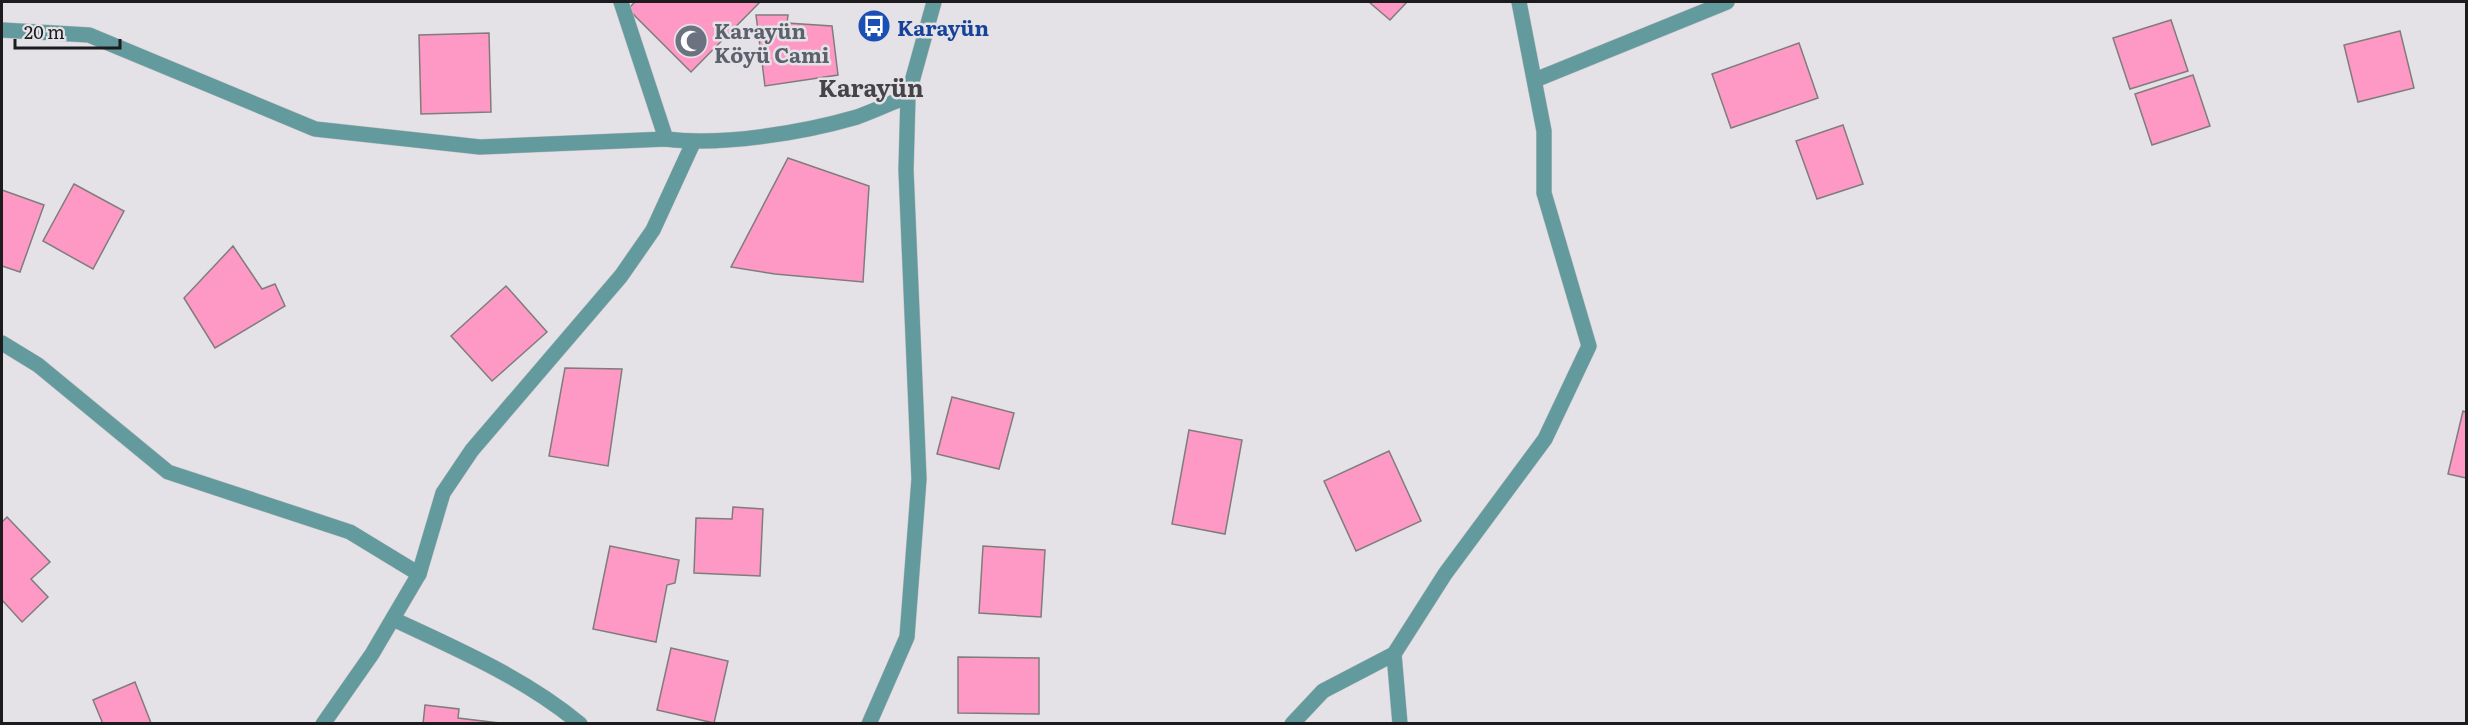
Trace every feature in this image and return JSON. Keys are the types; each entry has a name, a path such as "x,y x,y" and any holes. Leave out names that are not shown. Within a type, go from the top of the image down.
{"street":[{"path":"621,2 666,139"},
{"path":"869,723 907,637 919,480 906,170 908,96 934,2"},
{"path":"1293,723 1323,692 1394,654 1445,574 1545,439 1589,346 1544,193 1544,131 1519,2"},
{"path":"1535,80 1727,2"},
{"path":"2,30 89,35 315,129 480,147 666,139 693,143 781,133 857,116 908,96"},
{"path":"323,723 393,619 419,574 443,493 472,450 621,276 653,230 693,143"},
{"path":"2,344 38,365 168,472 350,532 419,574"},
{"path":"393,619 481,661 558,705 580,723"},
{"path":"1394,654 1400,723"}],"building":[{"name":"Karayün Köyü Cami","path":"635,2 760,2 691,72 628,9"},
{"path":"1369,2 1407,2 1390,20"},
{"path":"756,15 788,15 787,23 832,26 838,75 765,86"},
{"path":"2171,20 2188,71 2130,89 2113,38"},
{"path":"2400,31 2414,88 2358,102 2344,45"},
{"path":"489,33 491,112 421,114 419,35"},
{"path":"1799,43 1818,98 1731,128 1712,74"},
{"path":"2193,75 2210,126 2152,145 2135,94"},
{"path":"1843,125 1863,184 1817,199 1796,141"},
{"path":"788,158 869,186 863,282 775,274 731,267"},
{"path":"74,184 124,211 93,269 43,241"},
{"path":"2,190 44,205 20,272 2,266"},
{"path":"233,246 262,289 275,284 285,306 215,348 184,298"},
{"path":"506,286 547,332 492,381 451,336"},
{"path":"565,368 622,369 608,466 549,456"},
{"path":"952,397 1014,413 999,469 937,454"},
{"path":"2463,411 2466,412 2466,478 2448,474"},
{"path":"1189,430 1242,440 1225,534 1172,524"},
{"path":"1389,451 1421,521 1356,551 1324,481"},
{"path":"733,507 763,509 760,576 694,573 696,518 732,519"},
{"path":"7,517 50,562 31,579 48,597 22,622 2,600 2,522"},
{"path":"610,546 679,560 675,583 667,585 656,642 593,629"},
{"path":"983,546 1045,550 1041,617 979,613"},
{"path":"671,648 728,661 714,723 657,710"},
{"path":"958,657 1039,658 1039,714 958,713"},
{"path":"135,682 151,723 103,724 93,700"},
{"path":"425,705 459,709 458,718 508,724 423,724"}],"place":[{"name":"Karayün","path":"874,26"},
{"name":"Karayün Köyü Cami","path":"691,41"}],"district":[{"name":"Karayün","path":"871,86"}]}
